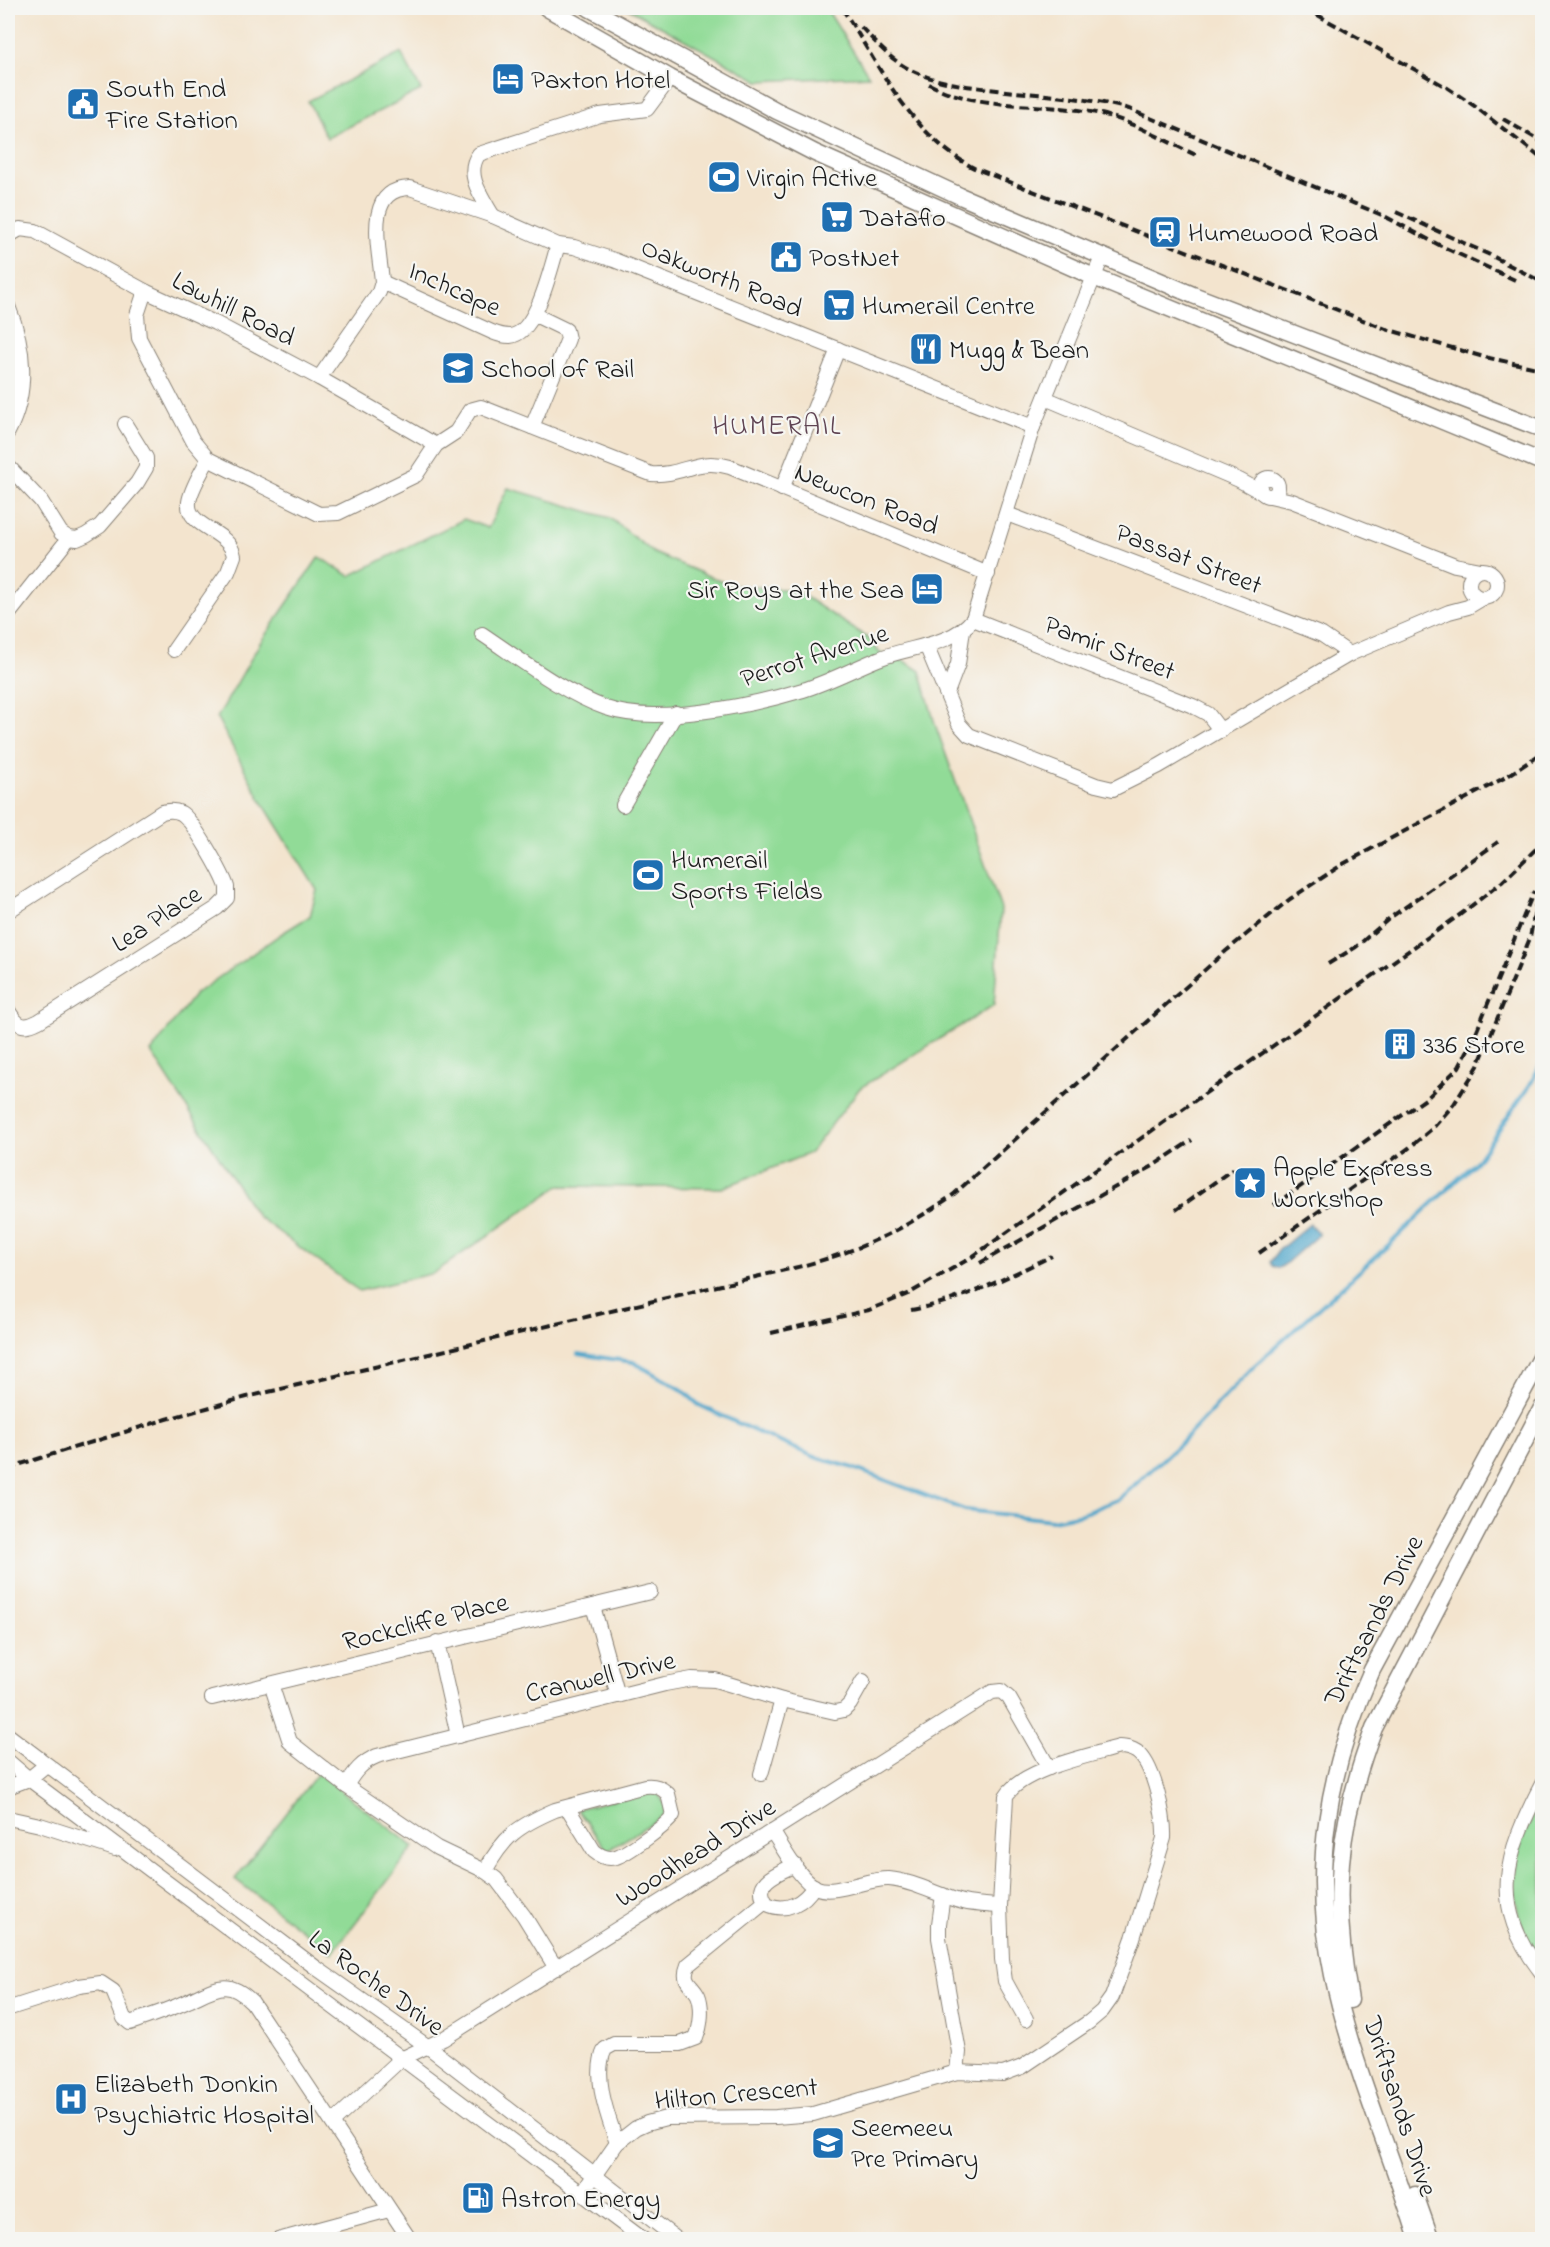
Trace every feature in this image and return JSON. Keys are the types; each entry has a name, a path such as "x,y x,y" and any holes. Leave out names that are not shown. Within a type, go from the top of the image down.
{"main road":[{"path":"547,8 670,78 815,153 1094,277 1542,462"},
{"path":"589,8 777,111 960,196 1278,329 1542,429"},
{"name":"Driftsands Drive","path":"1418,2240 1353,2047 1333,1977 1326,1930 1323,1874 1328,1815 1339,1755 1350,1721 1372,1670 1542,1356"},
{"name":"Driftsands Drive","path":"1431,2240 1352,2012 1340,1934 1338,1894 1343,1836 1358,1771 1374,1728 1542,1408"}],"street":[{"path":"493,216 478,190 472,171 472,165 479,154 600,115 647,110 670,78"},
{"name":"Oakworth Road","path":"382,282 376,219 384,199 390,193 399,188 410,188 493,216 558,245 574,247 614,260 1033,427"},
{"name":"Lawhill Road","path":"8,236 20,229 35,231 145,291 215,323 319,378 436,445"},
{"name":"Inchcape","path":"382,282 499,334 509,336 516,334 526,326 535,315 558,245"},
{"name":"Perrot Avenue","path":"482,634 552,679 608,709 630,714 676,714 750,704 784,695 836,677 880,658 926,645 963,630 973,619 1033,427 1102,257"},
{"path":"319,378 374,301 382,282"},
{"path":"145,291 137,315 139,338 184,426 208,459 310,511 327,515 360,504 416,475 436,445"},
{"path":"8,306 19,337 22,360 21,393 16,415 8,432"},
{"path":"532,427 568,339 566,330 535,315"},
{"path":"8,347 10,361 8,402"},
{"path":"782,489 838,349"},
{"path":"926,645 963,730 975,738 1096,785 1113,789 1221,731 1350,654 1449,612 1468,607 1495,593 1497,581 1493,573 1455,566 1267,489 1239,480 1045,398"},
{"name":"Newcon Road","path":"436,445 451,437 465,415 476,407 487,408 651,474 673,473 703,463 715,462 988,574"},
{"path":"8,466 41,501 61,533 69,538 77,539 100,526 144,475 146,458 125,423"},
{"path":"174,650 228,572 234,556 233,549 228,542 193,518 189,511 190,498 208,459"},
{"name":"Passat Street","path":"1007,514 1322,635 1350,654"},
{"path":"8,615 69,538"},
{"path":"1455,566 1470,585 1475,596 1484,598"},
{"path":"1449,612 1470,585 1473,573 1481,570"},
{"name":"Pamir Street","path":"973,619 1193,706 1208,714 1221,731"},
{"path":"947,693 962,651 963,630"},
{"path":"623,805 676,714"},
{"name":"Lea Place","path":"8,911 162,812 169,810 178,812 189,820 227,887 227,898 218,908 39,1021 30,1026 23,1026 16,1022 8,1010"},
{"name":"Rockcliffe Place","path":"212,1698 650,1592"},
{"path":"594,1606 618,1696"},
{"path":"437,1642 458,1736"},
{"name":"Cranwell Drive","path":"346,1786 354,1772 369,1759 692,1679 704,1679 835,1712 844,1710 850,1704 863,1682"},
{"path":"271,1684 290,1742 346,1786 437,1848 485,1870 504,1888 556,1968"},
{"name":"Woodhead Drive","path":"333,2122 401,2059 443,2039 997,1690 1006,1694 1049,1768"},
{"path":"761,1774 782,1700"},
{"name":"La Roche Drive","path":"8,1735 315,1967 427,2046 678,2240"},
{"name":"Hilton Crescent","path":"582,2193 617,2143 636,2128 666,2118 776,2117 813,2114 957,2072 991,2074 1012,2071 1089,2022 1102,2011 1118,1984 1158,1857 1164,1825 1149,1769 1137,1751 1128,1747 1119,1747 1049,1768 1016,1783 1006,1796 1000,1906 1005,1981 1026,2019"},
{"name":"La Roche Drive","path":"8,1761 644,2240"},
{"path":"8,1787 29,1779 46,1765"},
{"path":"1542,1784 1518,1831 1508,1868 1509,1899 1515,1930 1542,1973"},
{"path":"485,1870 505,1839 542,1816 567,1807 652,1785 668,1794 673,1815 667,1824 621,1854 608,1858 594,1851 567,1807"},
{"path":"8,1818 55,1829 129,1854"},
{"path":"772,1831 795,1865 814,1886 827,1889 891,1879 962,1902 1000,1906"},
{"path":"795,1865 764,1882 762,1894 765,1902 773,1907 793,1906 802,1902 814,1886"},
{"path":"944,1895 939,1938 959,2052 957,2072"},
{"path":"617,2143 606,2110 601,2084 600,2061 604,2049 614,2044 680,2044 696,2038 699,2031 700,2004 697,1993 687,1980 686,1968 765,1902"},
{"path":"10,2008 88,1983 101,1983 110,1988 116,1996 124,2018 130,2023 189,2001 216,1988 237,1989 252,2002 410,2240"},
{"path":"278,2240 389,2210"}],"green space":[{"path":"627,8 826,8 869,76 759,81"},
{"path":"401,53 421,90 327,138 308,101"},
{"name":"Humerail Sports Fields","path":"508,488 610,518 654,553 730,585 795,590 868,638 879,652 906,662 920,671 935,724 1001,909 994,1005 860,1088 810,1153 722,1188 559,1186 434,1273 359,1291 257,1216 151,1052 195,994 310,916 317,890 262,802 217,718 260,643 319,557 350,576 464,519 488,528"},
{"path":"318,1773 414,1847 332,1953 235,1879"},
{"path":"655,1789 667,1807 663,1816 607,1851 577,1809"},
{"path":"1542,1804 1542,1963 1532,1948 1519,1916 1515,1882 1520,1848 1533,1816"}],"water":[{"path":"1310,1224 1319,1234 1284,1265 1279,1268 1272,1266 1270,1262 1279,1250"}],"waterway":[{"path":"578,1354 633,1362 681,1389 699,1405 759,1433 815,1457 850,1467 965,1510 1052,1520 1082,1514 1119,1499 1183,1441 1252,1368 1393,1241 1476,1162 1530,1085 1542,1062"}],"railway":[{"path":"842,8 884,76 914,118 952,154 974,168 1386,329 1484,357 1542,369"},
{"path":"1305,8 1446,87 1542,159"},
{"path":"861,27 889,56 919,74 963,85 1080,99 1129,109 1384,216 1441,246 1515,280"},
{"path":"929,84 970,99 1101,114 1138,127 1198,156"},
{"path":"1503,119 1542,142"},
{"path":"1396,212 1490,255 1542,282"},
{"path":"8,1468 247,1397 802,1266 881,1238 953,1195 1226,951 1290,899 1343,864 1506,777 1542,753"},
{"path":"1328,964 1356,947 1391,917 1498,842"},
{"path":"771,1333 869,1310 908,1294 969,1259 1461,914 1502,882 1542,843"},
{"path":"1259,1253 1409,1148 1433,1128 1454,1104 1478,1066 1530,938 1542,870"},
{"path":"1274,1205 1427,1098 1459,1067 1473,1040 1534,891"},
{"path":"980,1263 1153,1166 1192,1140"},
{"path":"1176,1210 1233,1169"},
{"path":"911,1310 966,1295 1052,1256"}],"place":[{"name":"Paxton Hotel","path":"508,79"},
{"name":"South End Fire Station","path":"83,104"},
{"name":"Virgin Active","path":"724,177"},
{"name":"Dataflo","path":"837,217"},
{"name":"Humewood Road","path":"1165,232"},
{"name":"PostNet","path":"786,257"},
{"name":"Humerail Centre","path":"839,305"},
{"name":"Mugg & Bean","path":"926,349"},
{"name":"School of Rail","path":"458,368"},
{"name":"Sir Roys at the Sea","path":"927,589"},
{"name":"Humerail Sports Fields","path":"648,875"},
{"name":"336 Store","path":"1400,1044"},
{"name":"Apple Express Workshop","path":"1250,1183"},
{"name":"Elizabeth Donkin Psychiatric Hospital","path":"71,2099"},
{"name":"Seemeeu Pre Primary","path":"828,2143"},
{"name":"Astron Energy","path":"478,2198"}],"district":[{"name":"HUMERAIL","path":"777,424"}]}
